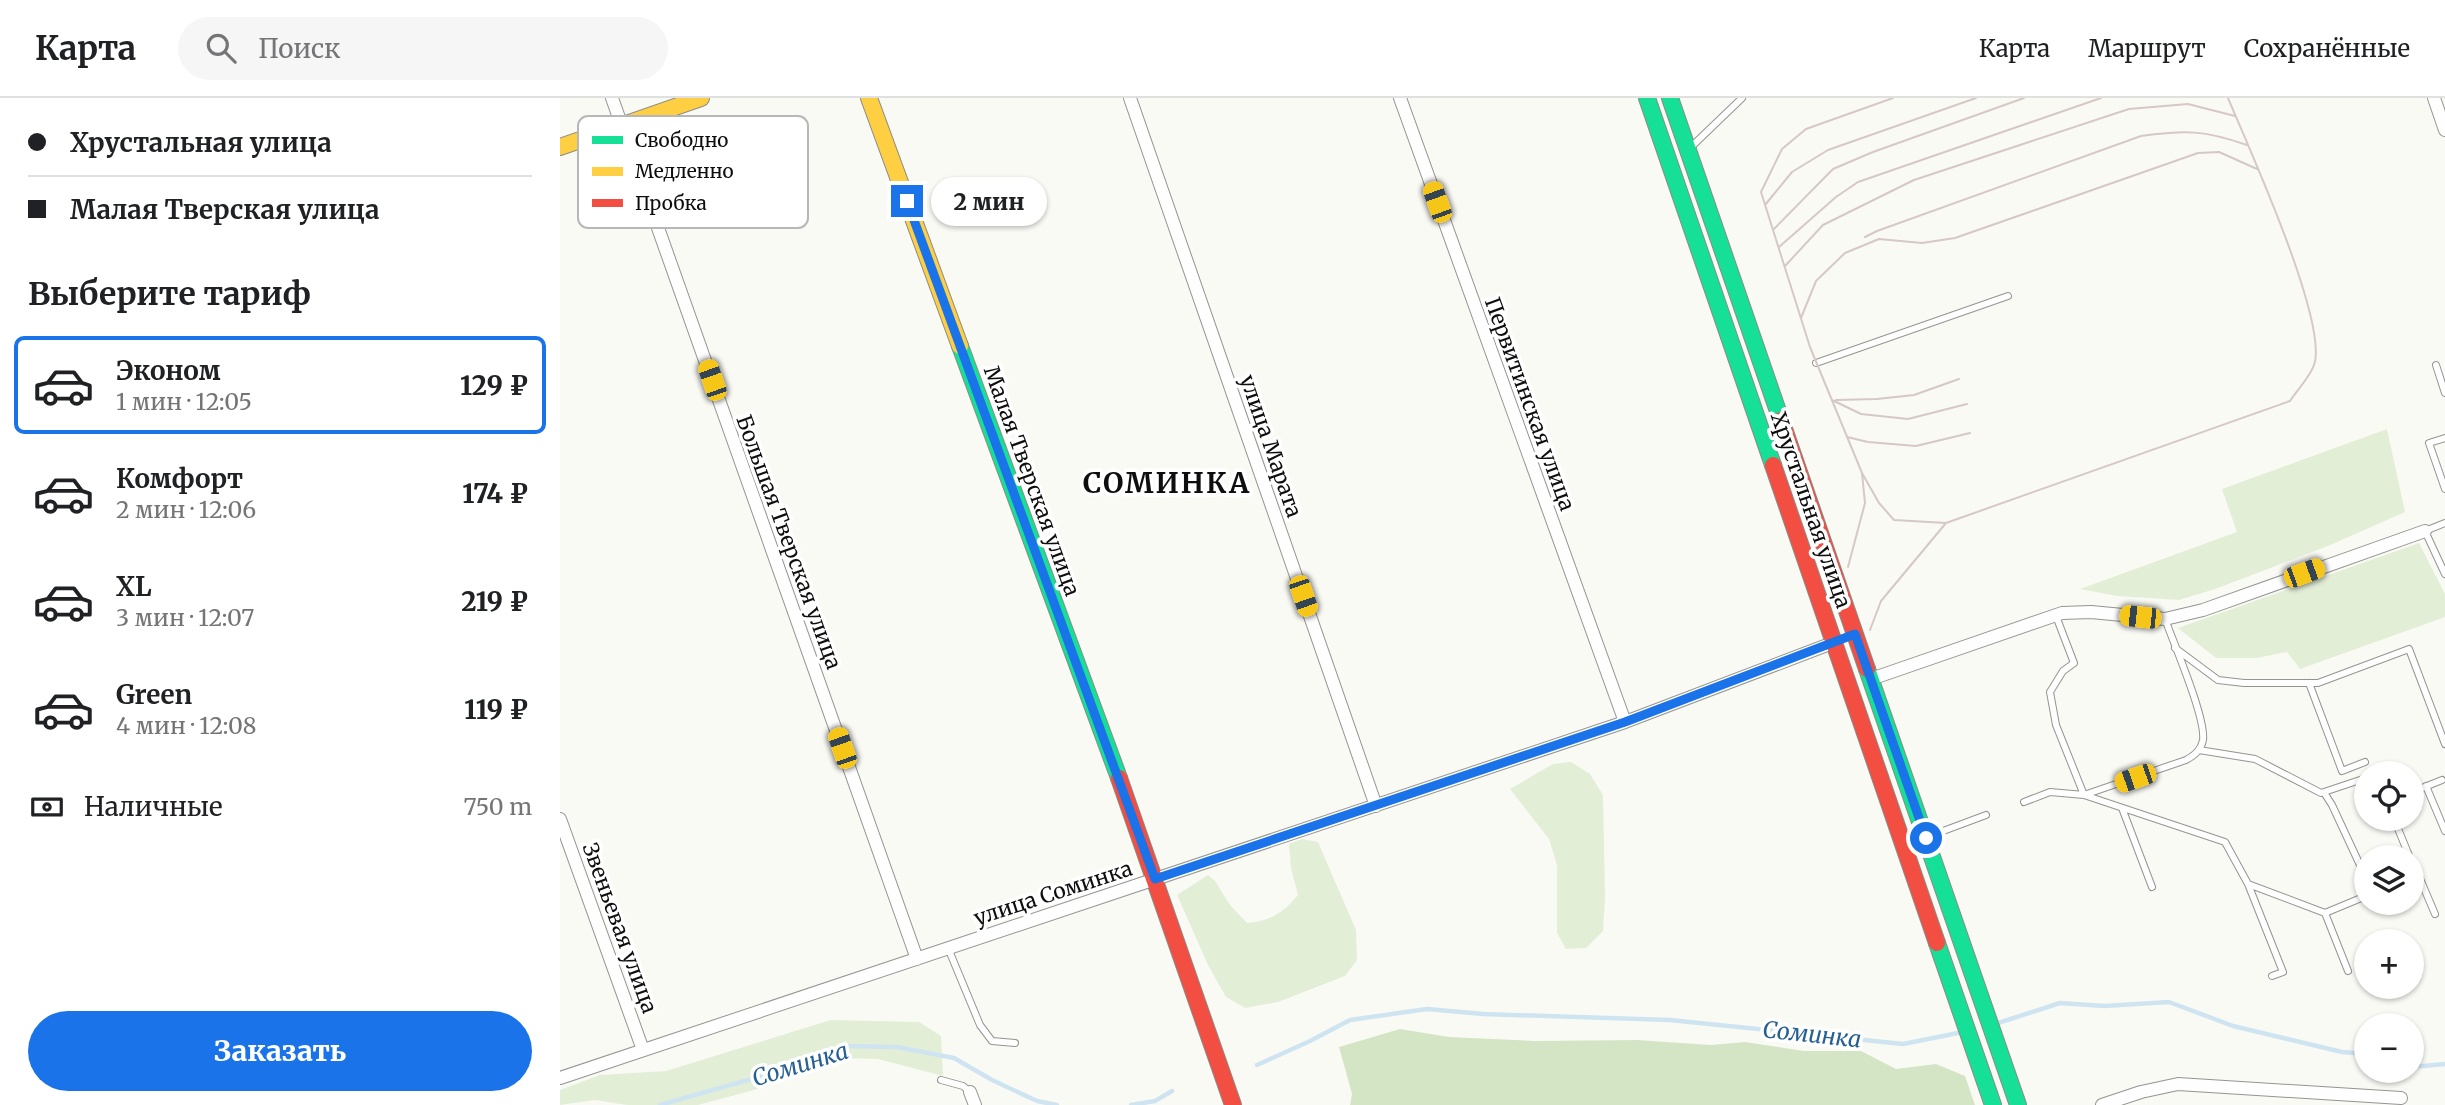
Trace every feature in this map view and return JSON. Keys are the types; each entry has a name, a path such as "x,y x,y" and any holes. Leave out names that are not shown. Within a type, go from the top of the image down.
{"main road":[{"path":"648,116 701,98"},
{"name":"Малая Тверская улица","path":"869,98 1155,879 1233,1105"},
{"name":"Хрустальная улица","path":"1647,98 1992,1100"},
{"name":"Хрустальная улица","path":"1670,98 2018,1105"},
{"path":"560,147 578,141"},
{"path":"1835,642 1855,634"},
{"path":"1850,688 1871,679"}],"street":[{"name":"Большая Тверская улица","path":"612,98 618,116"},
{"name":"улица Марата","path":"1130,98 1376,806"},
{"name":"Первитинская улица","path":"1400,98 1625,722"},
{"path":"2434,98 2445,130"},
{"name":"Большая Тверская улица","path":"658,228 917,959"},
{"path":"1871,679 2056,615 2091,612 2165,619 2203,610 2425,531"},
{"name":"улица Соминка","path":"560,1078 1625,722 1835,642"},
{"name":"Звеньевая улица","path":"560,819 643,1050"},
{"path":"2102,1105 2140,1092 2178,1084 2401,1098"},
{"path":"970,1092 975,1105"}],"lane":[{"path":"1688,150 1742,98"},
{"path":"1816,363 2008,296"},
{"path":"2435,365 2445,393"},
{"path":"2445,438 2429,443 2445,489"},
{"path":"2445,523 2425,531 2445,574"},
{"path":"2056,615 2074,663 2063,671 2050,692 2056,725 2084,795"},
{"path":"2084,795 2186,760 2199,750 2203,736 2200,716 2165,619"},
{"path":"2175,648 2218,680 2244,683 2318,683 2409,649 2445,744"},
{"path":"2309,683 2342,771 2354,766"},
{"path":"2199,750 2255,759 2325,794 2354,852"},
{"path":"2442,780 2426,786 2445,831"},
{"path":"2325,794 2354,783"},
{"path":"2024,802 2050,792 2084,795 2225,842 2248,884 2283,972 2272,976"},
{"path":"2122,808 2152,887"},
{"path":"1926,838 1986,815"},
{"path":"2248,884 2325,913 2354,901"},
{"path":"2424,889 2435,914"},
{"path":"2325,913 2348,971"},
{"path":"948,948 980,1024 992,1041 1015,1042"},
{"path":"941,1080 963,1086 970,1092"}],"green space":[{"path":"2387,429 2405,512 2328,546 2179,600 2117,596 2080,589 2237,532 2222,489"},
{"path":"2419,543 2445,594 2445,617 2300,669 2287,652 2256,658 2216,658 2178,628"},
{"path":"1571,762 1590,774 1603,795 1605,897 1603,931 1586,948 1566,949 1557,933 1557,865 1549,839 1510,789 1553,764"},
{"path":"1302,839 1318,842 1356,930 1357,960 1345,976 1278,1002 1245,1008 1226,997 1208,965 1177,895 1208,875 1247,923 1269,918 1282,911 1298,895 1291,868 1289,844"},
{"path":"831,1020 919,1022 941,1036 943,1076 878,1059 839,1058 754,1090 698,1105 627,1105 595,1100 560,1105 560,1090 600,1075 666,1071"},
{"path":"1400,1029 1449,1037 1535,1041 1637,1040 1711,1045 1745,1042 1804,1051 1861,1051 1896,1069 1936,1064 1965,1076 1975,1105 1350,1105 1352,1094 1339,1047"}],"waterway":[{"name":"Соминка","path":"1995,1024 2060,1003 2104,1006 2169,1002 2233,1026 2354,1053"},
{"name":"Соминка","path":"1257,1065 1350,1020 1427,1009 1483,1014 1670,1020 1903,1044 1963,1032"},
{"name":"Соминка","path":"660,1105 804,1064 846,1046 897,1047 954,1058 1037,1101 1057,1105"},
{"name":"Соминка","path":"2424,1066 2445,1064"},
{"name":"Соминка","path":"1131,1105 1155,1101 1172,1091"}],"tram line":[{"path":"1848,567 1865,503 1862,473 1810,347 1761,192 1782,149 1806,129 1893,98"},
{"path":"1765,205 1792,172 1828,150 1976,98"},
{"path":"1773,230 1833,169 2024,98"},
{"path":"1779,247 1836,197 1858,182 2101,98"},
{"path":"1862,473 1879,503 1894,520 1946,523 2290,401 2314,365 2315,343 2310,312 2268,192 2228,98"},
{"path":"1785,266 1823,225 1914,180 2129,109 2188,104 2235,116"},
{"path":"1865,237 2141,136 2195,133 2219,136 2247,145"},
{"path":"1801,318 1816,281 1845,253 1879,239 1922,243 1955,238 2198,153 2219,152 2257,169"},
{"path":"1836,400 1914,395 1959,379"},
{"path":"1832,400 1861,414 1908,419 1967,404"},
{"path":"1847,437 1868,442 1916,446 1970,433"},
{"path":"1870,630 1881,601 1946,523"}],"traffic: fast":[{"path":"1647,98 1773,465"},
{"path":"1670,98 1781,420"},
{"path":"960,346 1119,778"},
{"path":"1867,669 2018,1105"},
{"path":"1937,943 1993,1105"}],"traffic: slow":[{"path":"649,116 701,98"},
{"path":"869,98 960,346"},
{"path":"560,147 578,141"}],"traffic: jam":[{"path":"1781,420 1867,669"},
{"path":"1773,465 1937,943"},
{"path":"1119,778 1233,1105"}],"district":[{"name":"СОМИНКА","path":"1167,483"}],"route":[{"path":"907,201 1155,879 1625,722 1855,634 1926,838"}]}
